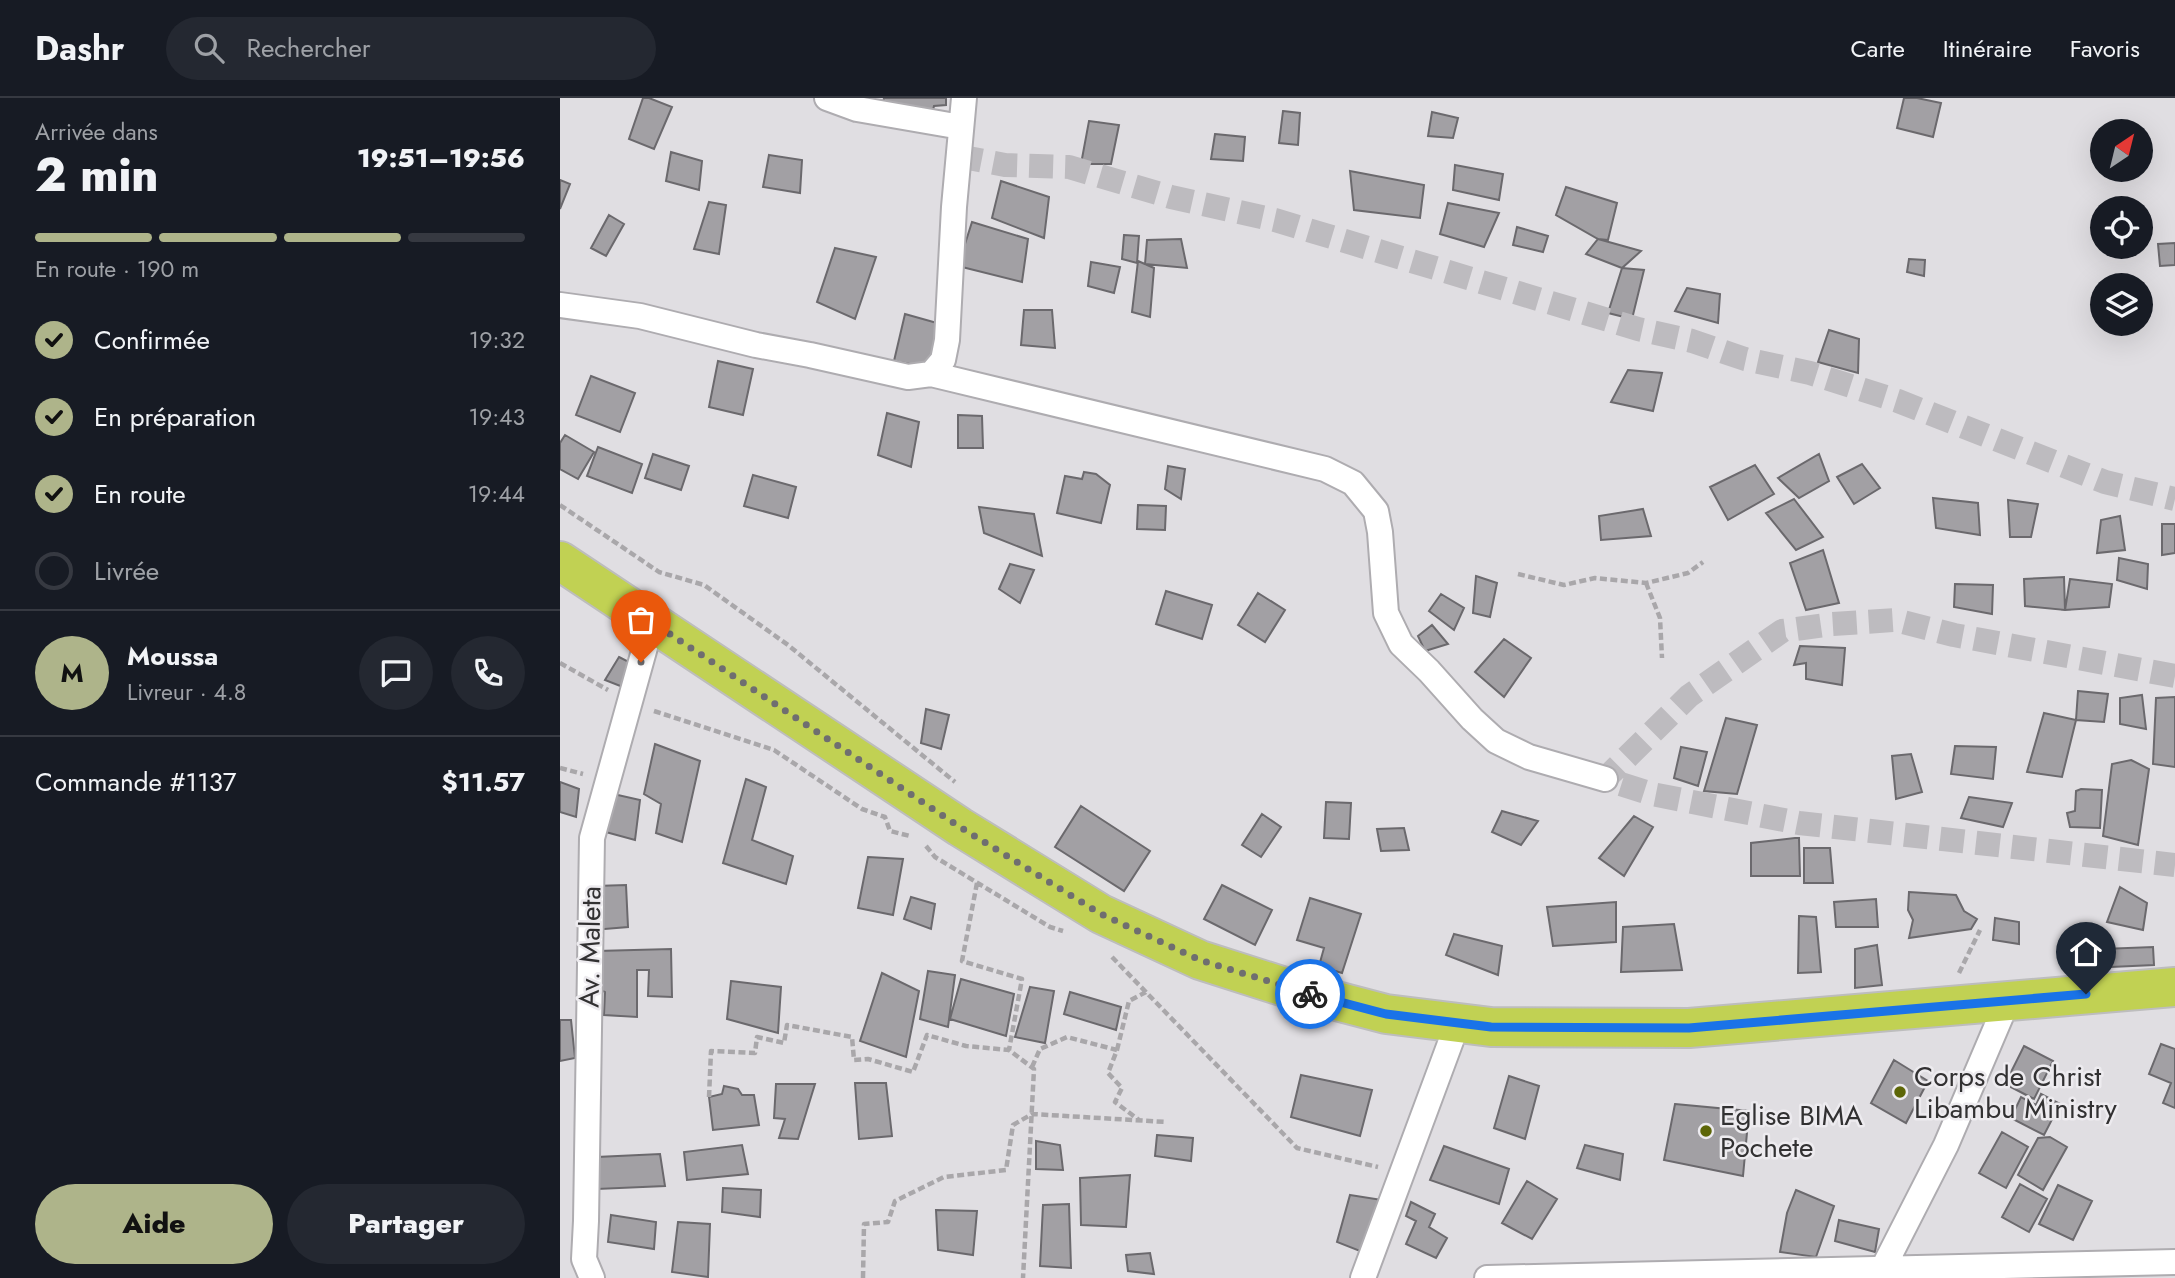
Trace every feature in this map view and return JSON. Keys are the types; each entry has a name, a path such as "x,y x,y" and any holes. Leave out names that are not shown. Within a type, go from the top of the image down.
{"highway":[{"path":"560,561 960,827 1101,914 1200,960 1291,989 1386,1014 1491,1027 1689,1028 2175,987"}],"street":[{"path":"827,98 857,109 961,127"},
{"path":"931,374 943,360 947,340 954,207 964,98"},
{"path":"560,305 640,316 755,345 908,377 931,374 1325,469 1353,483 1376,511 1380,532 1385,613 1401,644 1496,741 1529,757 1605,779"},
{"name":"Av. Maleta","path":"592,1278 584,1259 592,838 652,622"},
{"path":"1880,1273 1946,1145 2007,1002"},
{"path":"1363,1278 1458,1023"},
{"path":"1487,1278 1880,1273 2175,1262"}],"path":[{"path":"560,505 659,572 704,585 788,646 957,783"},
{"path":"1518,575 1564,586 1595,578 1646,583 1688,573 1703,562"},
{"path":"1646,583 1660,618 1662,658"},
{"path":"560,663 629,703 774,750 862,809 885,817 890,831 919,838 935,857 1050,927 1073,934"},
{"path":"560,768 589,776"},
{"path":"977,883 962,961 1022,979 1009,1049"},
{"path":"1954,982 1980,930"},
{"path":"1107,951 1297,1148 1402,1172"},
{"path":"1140,1120 1115,1102 1122,1088 1108,1073 1117,1050 1129,1001 1146,992"},
{"path":"709,1097 711,1051 755,1053 757,1037 784,1043 788,1025 852,1037 854,1060 868,1059 913,1072 927,1035 966,1046 1009,1049 1034,1069 1023,1278"},
{"path":"1032,1067 1040,1049 1067,1037 1117,1050"},
{"path":"863,1278 864,1224 888,1222 895,1201 944,1177 1006,1170 1013,1125 1032,1114 1166,1122"}],"building":[{"path":"643,98 672,107 654,149 629,139"},
{"path":"884,98 946,98 946,105 934,106 931,118 881,113"},
{"path":"1904,98 1941,103 1933,137 1897,128"},
{"path":"1283,111 1300,113 1298,145 1279,143"},
{"path":"1432,112 1458,118 1453,138 1428,136"},
{"path":"1089,121 1119,125 1111,164 1081,164"},
{"path":"1215,134 1245,137 1243,161 1211,159"},
{"path":"671,152 702,161 699,190 666,181"},
{"path":"769,155 802,160 800,193 763,187"},
{"path":"1455,165 1503,174 1499,200 1453,190"},
{"path":"1350,171 1424,185 1420,218 1354,210"},
{"path":"560,180 570,184 560,209"},
{"path":"1001,181 1049,197 1044,238 992,218"},
{"path":"1566,187 1617,203 1608,240 1598,239 1556,215"},
{"path":"709,202 726,205 719,254 694,249"},
{"path":"1448,203 1499,213 1484,247 1440,234"},
{"path":"609,215 624,224 606,256 591,248"},
{"path":"972,222 1028,239 1022,282 958,266"},
{"path":"1517,227 1548,236 1543,252 1513,245"},
{"path":"1124,235 1139,236 1137,263 1122,259"},
{"path":"1181,239 1187,268 1145,264 1147,240"},
{"path":"1598,239 1641,251 1622,268 1586,254"},
{"path":"2175,243 2175,265 2160,266 2158,244"},
{"path":"835,248 876,257 855,319 817,302"},
{"path":"1909,259 1925,260 1924,276 1907,272"},
{"path":"1138,261 1154,268 1150,317 1132,312"},
{"path":"1091,262 1120,267 1114,293 1088,286"},
{"path":"1622,268 1644,270 1632,319 1608,313"},
{"path":"1687,288 1720,294 1718,323 1675,311"},
{"path":"1024,310 1052,310 1055,348 1021,345"},
{"path":"905,314 937,323 932,368 894,361"},
{"path":"1829,330 1859,339 1858,373 1818,362"},
{"path":"718,361 753,369 743,415 709,407"},
{"path":"1628,370 1662,373 1653,411 1611,402"},
{"path":"591,376 635,393 620,432 576,415"},
{"path":"887,413 919,422 911,467 878,455"},
{"path":"958,415 982,416 983,448 958,448"},
{"path":"565,435 594,452 578,479 560,469 560,443"},
{"path":"598,447 642,464 632,493 587,476"},
{"path":"653,454 689,466 681,490 645,478"},
{"path":"1819,454 1829,481 1799,498 1778,478"},
{"path":"1862,464 1880,488 1854,504 1837,477"},
{"path":"1755,465 1774,494 1728,520 1710,487"},
{"path":"1168,466 1185,469 1181,499 1165,489"},
{"path":"1084,472 1096,474 1110,485 1101,523 1057,513 1065,476 1082,479"},
{"path":"753,475 796,487 788,518 744,506"},
{"path":"1933,498 1978,503 1980,535 1936,528"},
{"path":"1794,499 1823,537 1796,550 1766,513"},
{"path":"2008,500 2038,504 2031,537 2010,537"},
{"path":"1138,505 1166,506 1165,530 1137,529"},
{"path":"979,507 1034,514 1042,556 984,533"},
{"path":"1643,509 1651,536 1601,540 1599,516"},
{"path":"2120,516 2125,550 2097,553 2101,520"},
{"path":"2162,524 2175,524 2175,553 2162,555"},
{"path":"1823,550 1839,603 1806,610 1790,563"},
{"path":"2119,558 2148,564 2147,589 2117,580"},
{"path":"1010,564 1034,570 1020,603 999,589"},
{"path":"1476,576 1497,583 1490,617 1473,613"},
{"path":"2064,577 2065,610 2025,606 2024,579"},
{"path":"2070,579 2112,584 2109,607 2065,610"},
{"path":"1955,584 1993,585 1992,614 1954,607"},
{"path":"1166,591 1212,605 1202,639 1156,624"},
{"path":"1258,593 1285,610 1265,642 1238,625"},
{"path":"1441,594 1464,608 1454,630 1429,611"},
{"path":"1432,625 1448,644 1425,651 1418,636"},
{"path":"1504,639 1531,658 1504,697 1475,672"},
{"path":"1800,646 1845,648 1842,685 1806,679 1806,663 1794,665"},
{"path":"619,657 629,662 628,689 605,680"},
{"path":"2078,691 2108,694 2104,722 2076,720"},
{"path":"2142,695 2146,729 2120,724 2120,698"},
{"path":"2175,697 2175,767 2153,764 2156,698"},
{"path":"926,709 949,715 941,749 921,743"},
{"path":"2044,713 2076,720 2062,777 2027,772"},
{"path":"1726,718 1757,725 1737,794 1704,791"},
{"path":"655,744 700,761 682,842 656,833 661,804 644,794"},
{"path":"1955,746 1996,747 1993,779 1951,774"},
{"path":"1681,747 1707,752 1698,786 1674,778"},
{"path":"1911,754 1922,792 1896,799 1892,756"},
{"path":"2131,760 2149,769 2138,845 2103,836 2112,764"},
{"path":"746,779 766,787 752,840 793,856 786,884 723,863"},
{"path":"560,782 579,789 576,817 560,812"},
{"path":"2102,790 2100,828 2070,827 2067,813 2075,811 2076,791"},
{"path":"609,793 640,800 635,840 602,831"},
{"path":"1969,797 2012,803 2003,827 1961,818"},
{"path":"1326,802 1351,803 1349,839 1324,838"},
{"path":"1081,806 1150,851 1124,891 1055,847"},
{"path":"1502,811 1538,821 1521,845 1492,832"},
{"path":"1262,814 1281,827 1261,857 1242,845"},
{"path":"1634,816 1653,827 1624,876 1599,858"},
{"path":"1404,828 1409,850 1381,851 1377,829"},
{"path":"1799,838 1800,876 1751,876 1751,843"},
{"path":"1804,848 1830,848 1833,883 1804,883"},
{"path":"868,857 903,859 893,915 858,908"},
{"path":"626,885 628,927 593,930 595,886"},
{"path":"1222,885 1272,910 1255,945 1204,919"},
{"path":"2120,887 2147,903 2143,930 2107,922"},
{"path":"1909,892 1956,895 1964,911 1977,919 1971,929 1909,938 1913,920 1908,910"},
{"path":"911,897 935,904 931,929 904,919"},
{"path":"1310,898 1361,914 1342,973 1319,966 1324,948 1297,940"},
{"path":"1876,899 1878,927 1836,927 1834,902"},
{"path":"1616,902 1616,942 1553,946 1547,907"},
{"path":"1799,916 1816,917 1821,972 1798,973"},
{"path":"1995,918 2019,922 2019,944 1993,940"},
{"path":"1674,924 1682,970 1621,972 1623,927"},
{"path":"2087,926 2101,929 2102,949 2153,947 2154,965 2089,968"},
{"path":"1454,934 1502,946 1498,975 1446,955"},
{"path":"1877,945 1882,985 1855,988 1855,949"},
{"path":"671,949 672,997 648,996 649,970 637,970 637,1017 604,1015 605,992 595,987 597,951"},
{"path":"928,971 955,975 948,1027 920,1019"},
{"path":"882,973 919,991 906,1057 860,1041"},
{"path":"961,979 1014,994 1006,1036 950,1019"},
{"path":"731,981 781,987 778,1033 727,1019"},
{"path":"1030,987 1054,991 1045,1043 1015,1037"},
{"path":"1070,992 1121,1007 1116,1030 1064,1014"},
{"path":"560,1020 571,1020 575,1058 560,1061"},
{"path":"2161,1044 2175,1049 2175,1108 2163,1103 2171,1083 2149,1074"},
{"path":"2024,1046 2053,1061 2034,1099 2005,1084"},
{"name":"Corps de Christ Libambu Ministry","path":"1894,1060 1928,1081 1906,1123 1871,1103"},
{"path":"1301,1075 1372,1090 1360,1136 1291,1117"},
{"path":"1509,1076 1539,1086 1525,1139 1494,1128"},
{"path":"855,1083 886,1083 892,1136 859,1139"},
{"path":"776,1084 815,1084 798,1139 779,1138 785,1119 774,1118"},
{"path":"724,1086 738,1089 742,1095 754,1095 759,1125 713,1130 709,1097 722,1094"},
{"path":"2041,1094 2060,1104 2044,1135 2011,1118 2021,1097 2036,1105"},
{"path":"1675,1104 1749,1111 1743,1176 1664,1160"},
{"path":"2002,1132 2028,1147 2006,1188 1979,1173"},
{"path":"1157,1135 1193,1138 1191,1161 1155,1156"},
{"path":"2050,1137 2067,1147 2043,1190 2018,1175 2038,1138"},
{"path":"1036,1141 1060,1145 1063,1170 1036,1169"},
{"path":"742,1145 748,1174 687,1180 684,1152"},
{"path":"1585,1145 1623,1154 1620,1180 1577,1168"},
{"path":"1444,1146 1509,1169 1499,1204 1430,1180"},
{"path":"660,1154 665,1186 597,1189 597,1157"},
{"path":"1130,1175 1126,1227 1081,1225 1080,1178"},
{"path":"1527,1181 1557,1199 1532,1239 1502,1223"},
{"path":"2020,1184 2047,1199 2029,1232 2002,1217"},
{"path":"2058,1185 2092,1201 2073,1240 2039,1224"},
{"path":"723,1188 761,1190 760,1217 722,1212"},
{"path":"1796,1190 1834,1206 1816,1257 1780,1252 1787,1213"},
{"path":"1350,1195 1382,1200 1365,1253 1337,1242"},
{"path":"1411,1202 1435,1214 1429,1227 1447,1238 1436,1258 1406,1244 1416,1221 1406,1216"},
{"path":"1069,1204 1071,1268 1040,1266 1043,1205"},
{"path":"936,1210 977,1211 973,1255 938,1250"},
{"path":"611,1215 656,1222 654,1249 608,1242"},
{"path":"1839,1220 1879,1229 1875,1252 1835,1241"},
{"path":"678,1222 710,1224 708,1277 672,1272"},
{"path":"1150,1253 1154,1274 1128,1271 1126,1255"}],"tunnel":[{"path":"958,156 1005,165 1069,167 1171,197 1275,220 1638,329 1692,341 1745,359 1810,373 1898,401 2105,482 2175,499"},
{"path":"2175,676 1954,635 1895,620 1832,624 1782,631 1689,696 1605,779 1652,794 1799,823 2175,865"}],"way so far":[{"path":"641,662 652,622 960,827 1101,914 1200,960 1310,994"}],"place":[{"name":"Corps de Christ Libambu Ministry","path":"1900,1092"},
{"name":"Eglise BIMA Pochete","path":"1706,1131"}],"route":[{"path":"1310,994 1386,1014 1491,1027 1689,1028 2086,994"}]}
